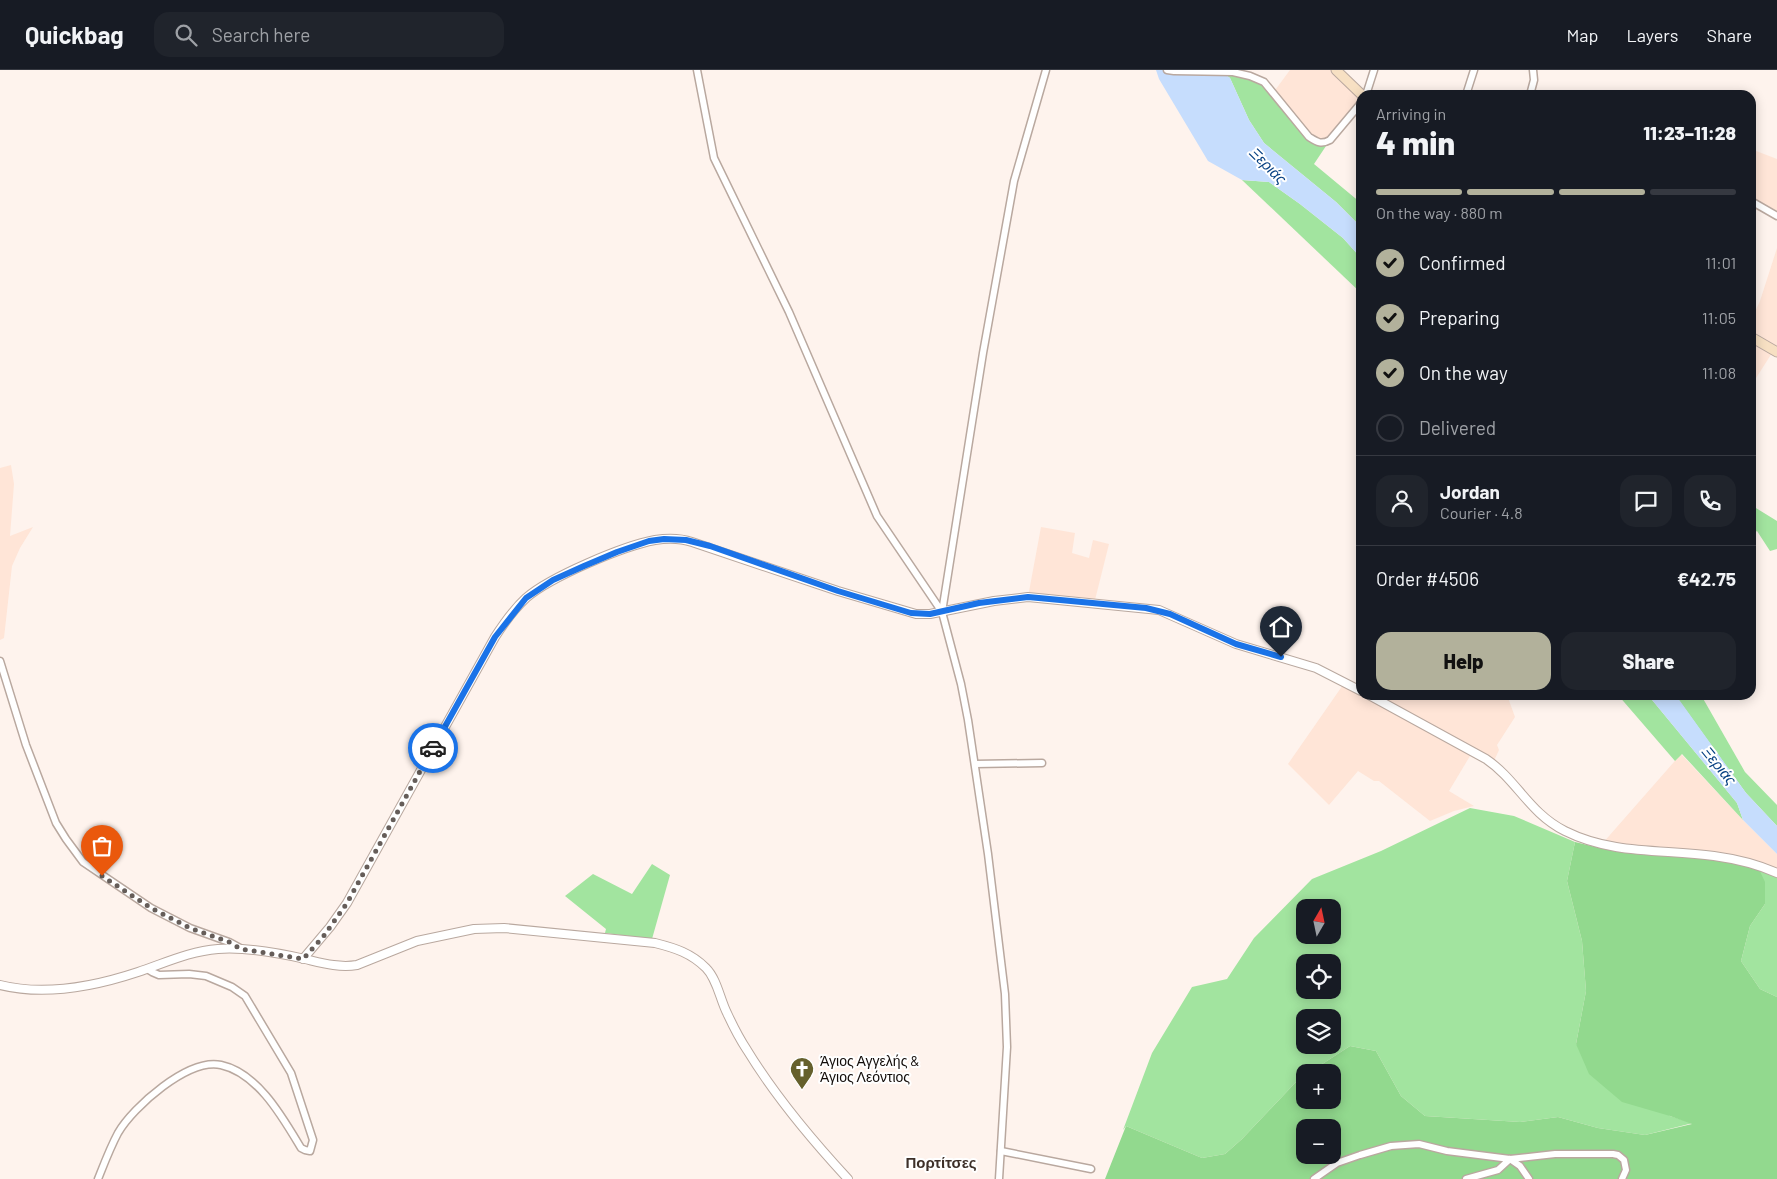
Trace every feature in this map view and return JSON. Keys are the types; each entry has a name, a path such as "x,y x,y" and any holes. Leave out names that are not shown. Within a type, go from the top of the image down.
{"main road":[{"path":"1336,70 1358,90"},
{"path":"1756,340 1777,352"}],"street":[{"path":"697,70 714,158 789,312 877,516 942,612 962,691 974,764 989,863 1008,1022 999,1179"},
{"path":"942,612 983,353 1014,181 1046,70"},
{"path":"1167,70 1174,72 1233,72 1264,82 1309,137 1323,144 1330,140 1356,109"},
{"path":"1366,90 1374,70"},
{"path":"1468,90 1474,70"},
{"path":"1531,90 1534,80 1533,70"},
{"path":"1756,204 1777,216"},
{"path":"303,959 323,937 347,903 495,637 526,598 553,580 617,552 649,541 678,539 710,546 903,611 921,614 942,612 986,602 1028,597 1151,608 1170,614 1236,644 1316,668 1356,688"},
{"path":"0,661 26,745 56,823 84,862 151,908 190,928 229,942 241,949"},
{"path":"1378,700 1486,759 1499,769 1537,812 1566,831 1591,841 1615,847 1656,853 1699,854 1726,858 1747,862 1777,873"},
{"path":"974,764 1042,763"},
{"path":"0,986 22,989 82,985 147,969 191,953 219,949 241,949 332,965 357,965 417,941 474,929 504,928 656,943 680,950 696,959 708,970 745,1048 765,1079 820,1149 848,1179"},
{"path":"98,1179 118,1134 134,1112 157,1090 175,1078 196,1067 211,1064 221,1065 242,1074 277,1107 301,1148 310,1151 312,1147 313,1140 292,1073 245,996 232,987 206,976 189,974 159,975 147,969"},
{"path":"1314,1179 1337,1163 1360,1154 1391,1146 1419,1144 1447,1151 1510,1159 1555,1154 1618,1155 1624,1160 1626,1170 1622,1179"},
{"path":"1001,1150 1091,1169"},
{"path":"1466,1179 1498,1170 1510,1159"},
{"path":"1510,1159 1520,1166 1529,1179"}],"shaded area":[{"path":"1290,70 1331,70 1356,93 1356,109 1330,140 1317,142 1273,93"},
{"path":"1756,151 1777,159 1777,218 1756,210"},
{"path":"1777,248 1777,350 1756,337 1756,309"},
{"path":"1756,344 1772,353 1756,378"},
{"path":"11,465 14,484 10,536 33,527 12,566 4,638 0,640 0,468"},
{"path":"1041,527 1075,533 1072,553 1089,558 1093,540 1109,544 1094,604 1028,597"},
{"path":"1345,682 1356,688 1356,700 1379,700 1387,704 1389,700 1509,700 1515,717 1497,745 1499,750 1493,763 1473,751 1449,791 1474,806 1454,811 1430,821 1379,781 1374,781 1358,771 1329,805 1288,764"},
{"path":"1681,754 1777,854 1777,872 1763,867 1602,844"}],"green space":[{"path":"1219,70 1243,70 1250,76 1264,82 1317,142 1330,140 1314,164 1356,199 1356,222 1336,202 1264,143 1249,120 1230,78"},
{"path":"1242,180 1269,182 1343,238 1356,252 1356,288"},
{"path":"1756,508 1777,521 1777,549 1770,551 1757,531"},
{"path":"1622,700 1652,700 1737,803 1743,820 1682,754 1675,761"},
{"path":"1679,700 1704,700 1745,772 1777,805 1777,826 1746,793"},
{"path":"1470,808 1514,816 1575,842 1567,881 1582,941 1586,991 1576,1044 1670,1116 1693,1123 1645,1135 1598,1128 1558,1117 1520,1122 1425,1116 1401,1096 1376,1051 1350,1046 1341,1052 1341,1009 1296,1009 1296,1054 1338,1054 1322,1064 1296,1064 1296,1082 1242,1139 1225,1154 1202,1158 1126,1126 1123,1130 1152,1053 1192,987 1227,979 1254,938 1312,879 1381,851"},
{"path":"1575,842 1604,849 1689,858 1725,859 1758,867 1765,882 1765,904 1750,926 1741,961 1760,989 1777,997 1777,1179 1105,1179 1126,1126 1202,1158 1225,1154 1242,1139 1296,1082 1296,1109 1341,1109 1341,1064 1322,1064 1338,1054 1341,1054 1341,1052 1350,1046 1376,1051 1401,1096 1425,1116 1520,1122 1558,1117 1598,1128 1645,1135 1692,1124 1622,1102 1589,1074 1576,1044 1586,991 1582,941 1567,881"},
{"path":"652,864 670,875 652,939 605,933 606,929 565,896 593,874 632,894"},
{"path":"1758,867 1777,876 1777,997 1760,989 1741,961 1750,926 1765,904"}],"water":[{"name":"Ξεριάς","path":"1156,70 1219,70 1230,78 1249,120 1264,143 1336,202 1356,222 1356,252 1343,238 1269,182 1242,180 1208,161 1159,79"},
{"name":"Ξεριάς","path":"1652,700 1680,701 1746,793 1777,826 1777,854 1743,820 1737,803"}],"way so far":[{"path":"102,876 151,908 190,928 229,942 241,949 303,959 323,937 347,903 433,748"}],"place":[{"name":"Άγιος Αγγελής & Άγιος Λεόντιος","path":"802,1090"}],"district":[{"name":"Πορτίτσες","path":"941,1163"}],"route":[{"path":"433,748 495,637 526,598 553,580 584,566 649,541 664,539 686,540 710,546 838,591 911,613 930,614 979,603 1019,597 1040,597 1146,608 1170,614 1236,644 1281,657"}]}
